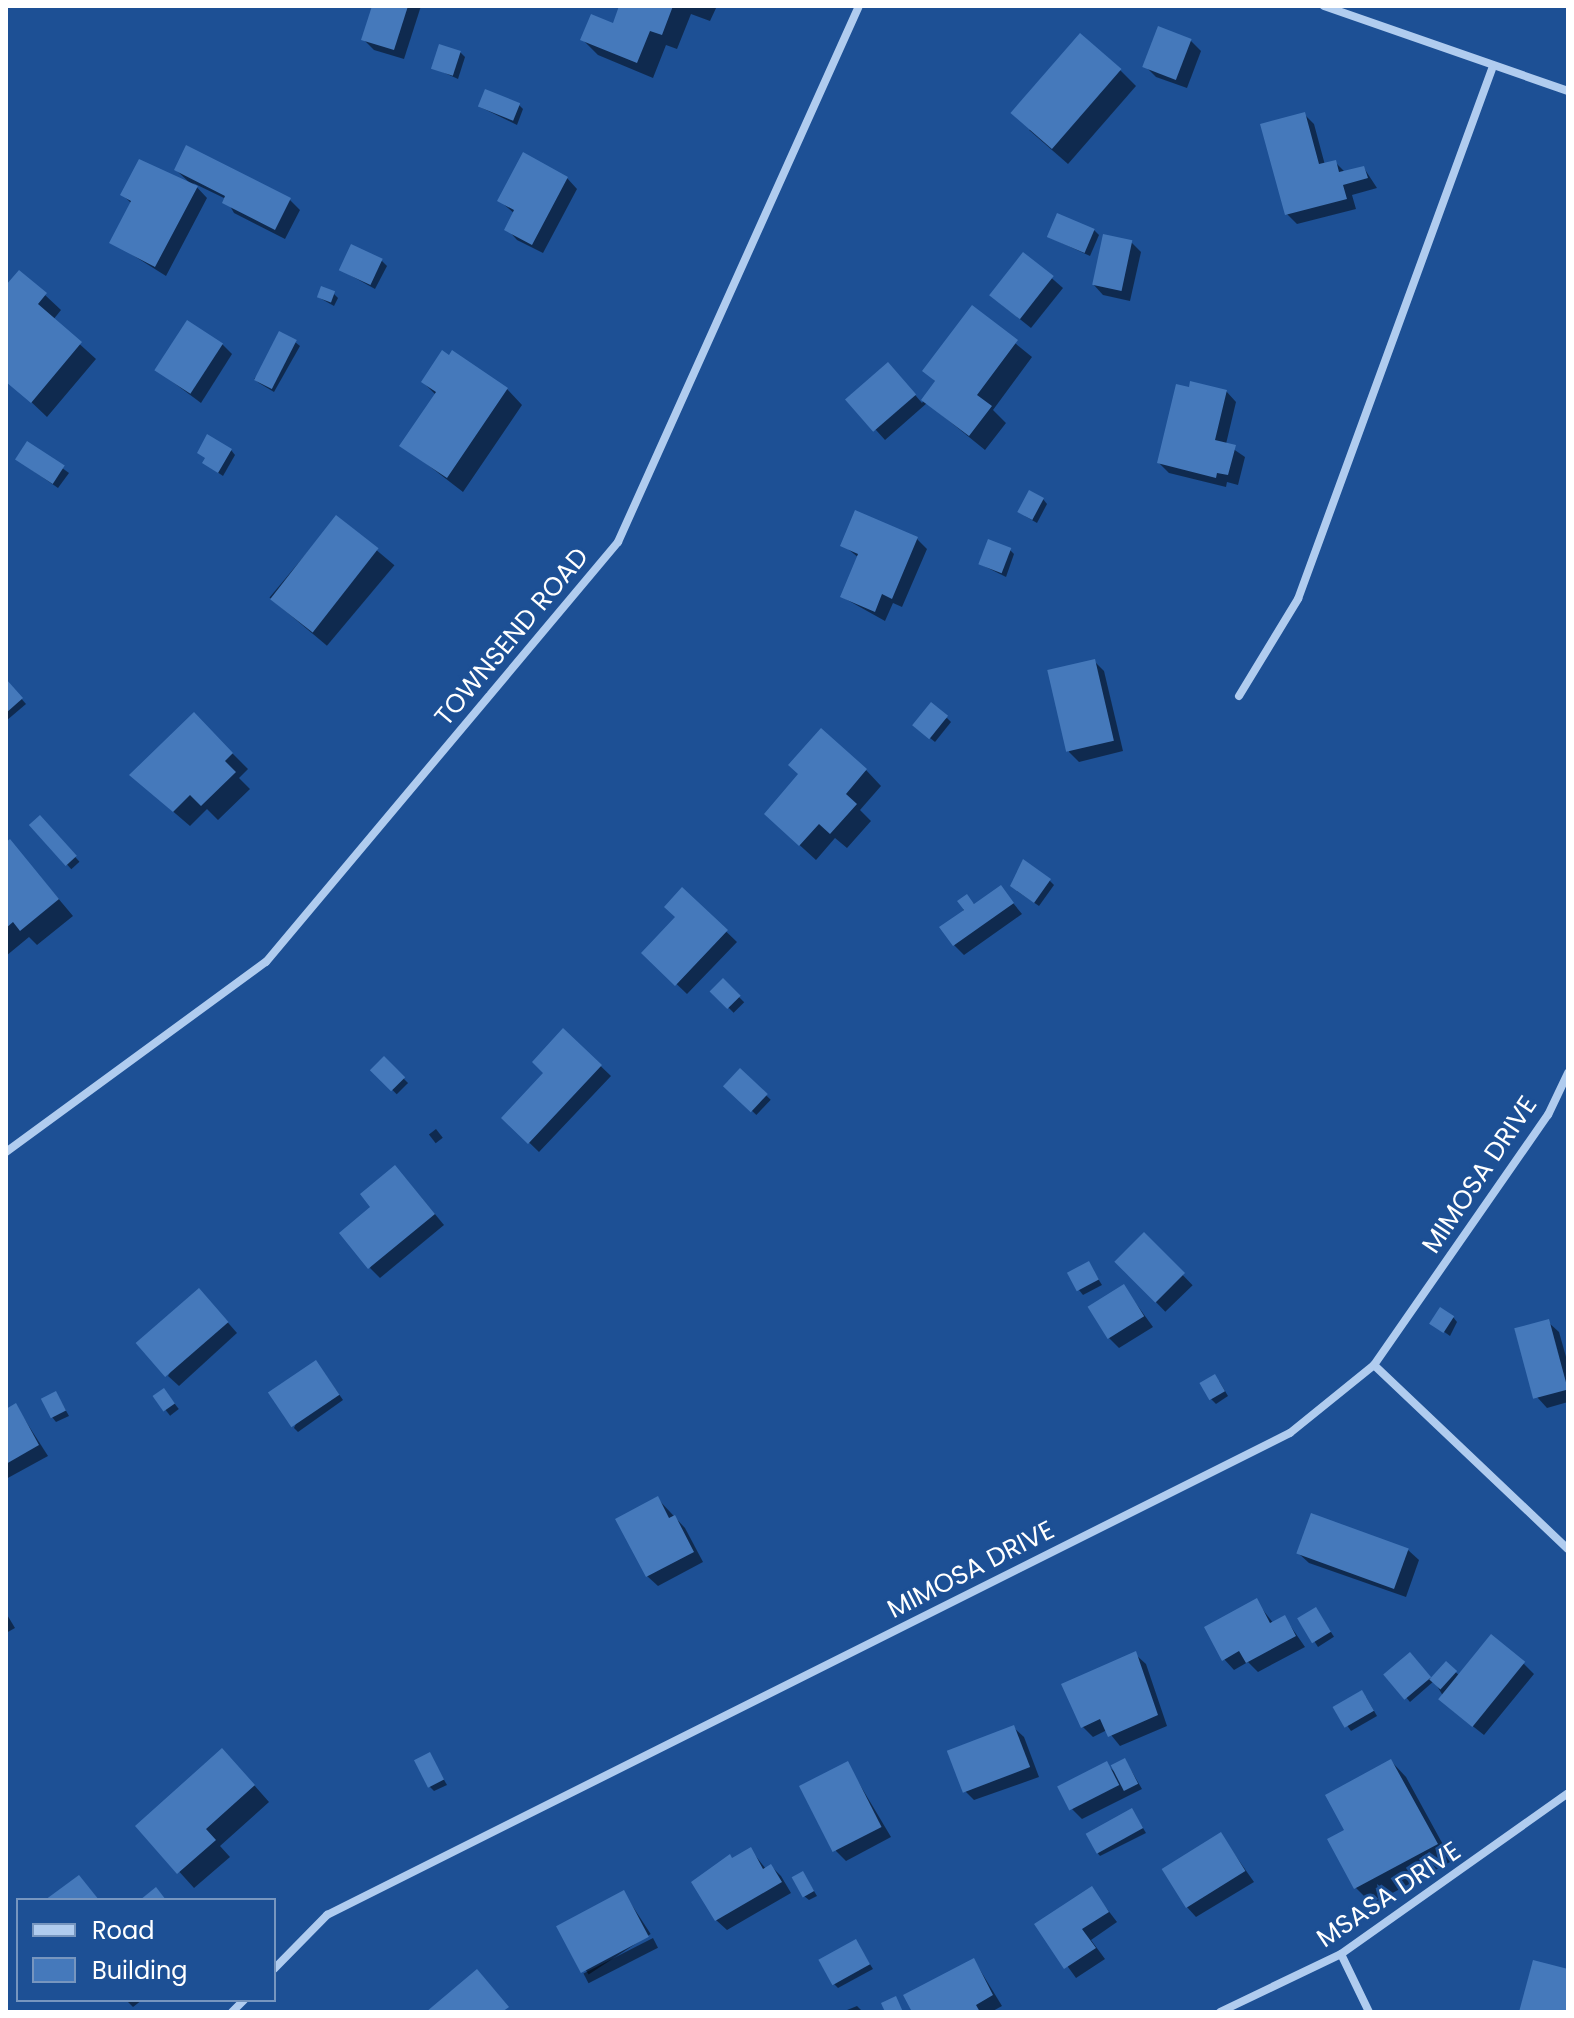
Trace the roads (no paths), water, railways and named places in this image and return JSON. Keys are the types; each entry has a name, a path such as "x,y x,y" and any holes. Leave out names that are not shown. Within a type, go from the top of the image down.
{"street":[{"name":"TOWNSEND ROAD","path":"6,1152 266,962 618,542 859,6"},
{"path":"1324,6 1568,91"},
{"path":"1239,696 1298,599 1493,66"},
{"name":"MIMOSA DRIVE","path":"276,1967 327,1915 1290,1433 1374,1365 1548,1115 1568,1073"},
{"path":"1374,1365 1568,1549"},
{"name":"MSASA DRIVE","path":"1220,2012 1341,1954 1568,1793"},
{"path":"1341,1954 1369,2012"}]}
